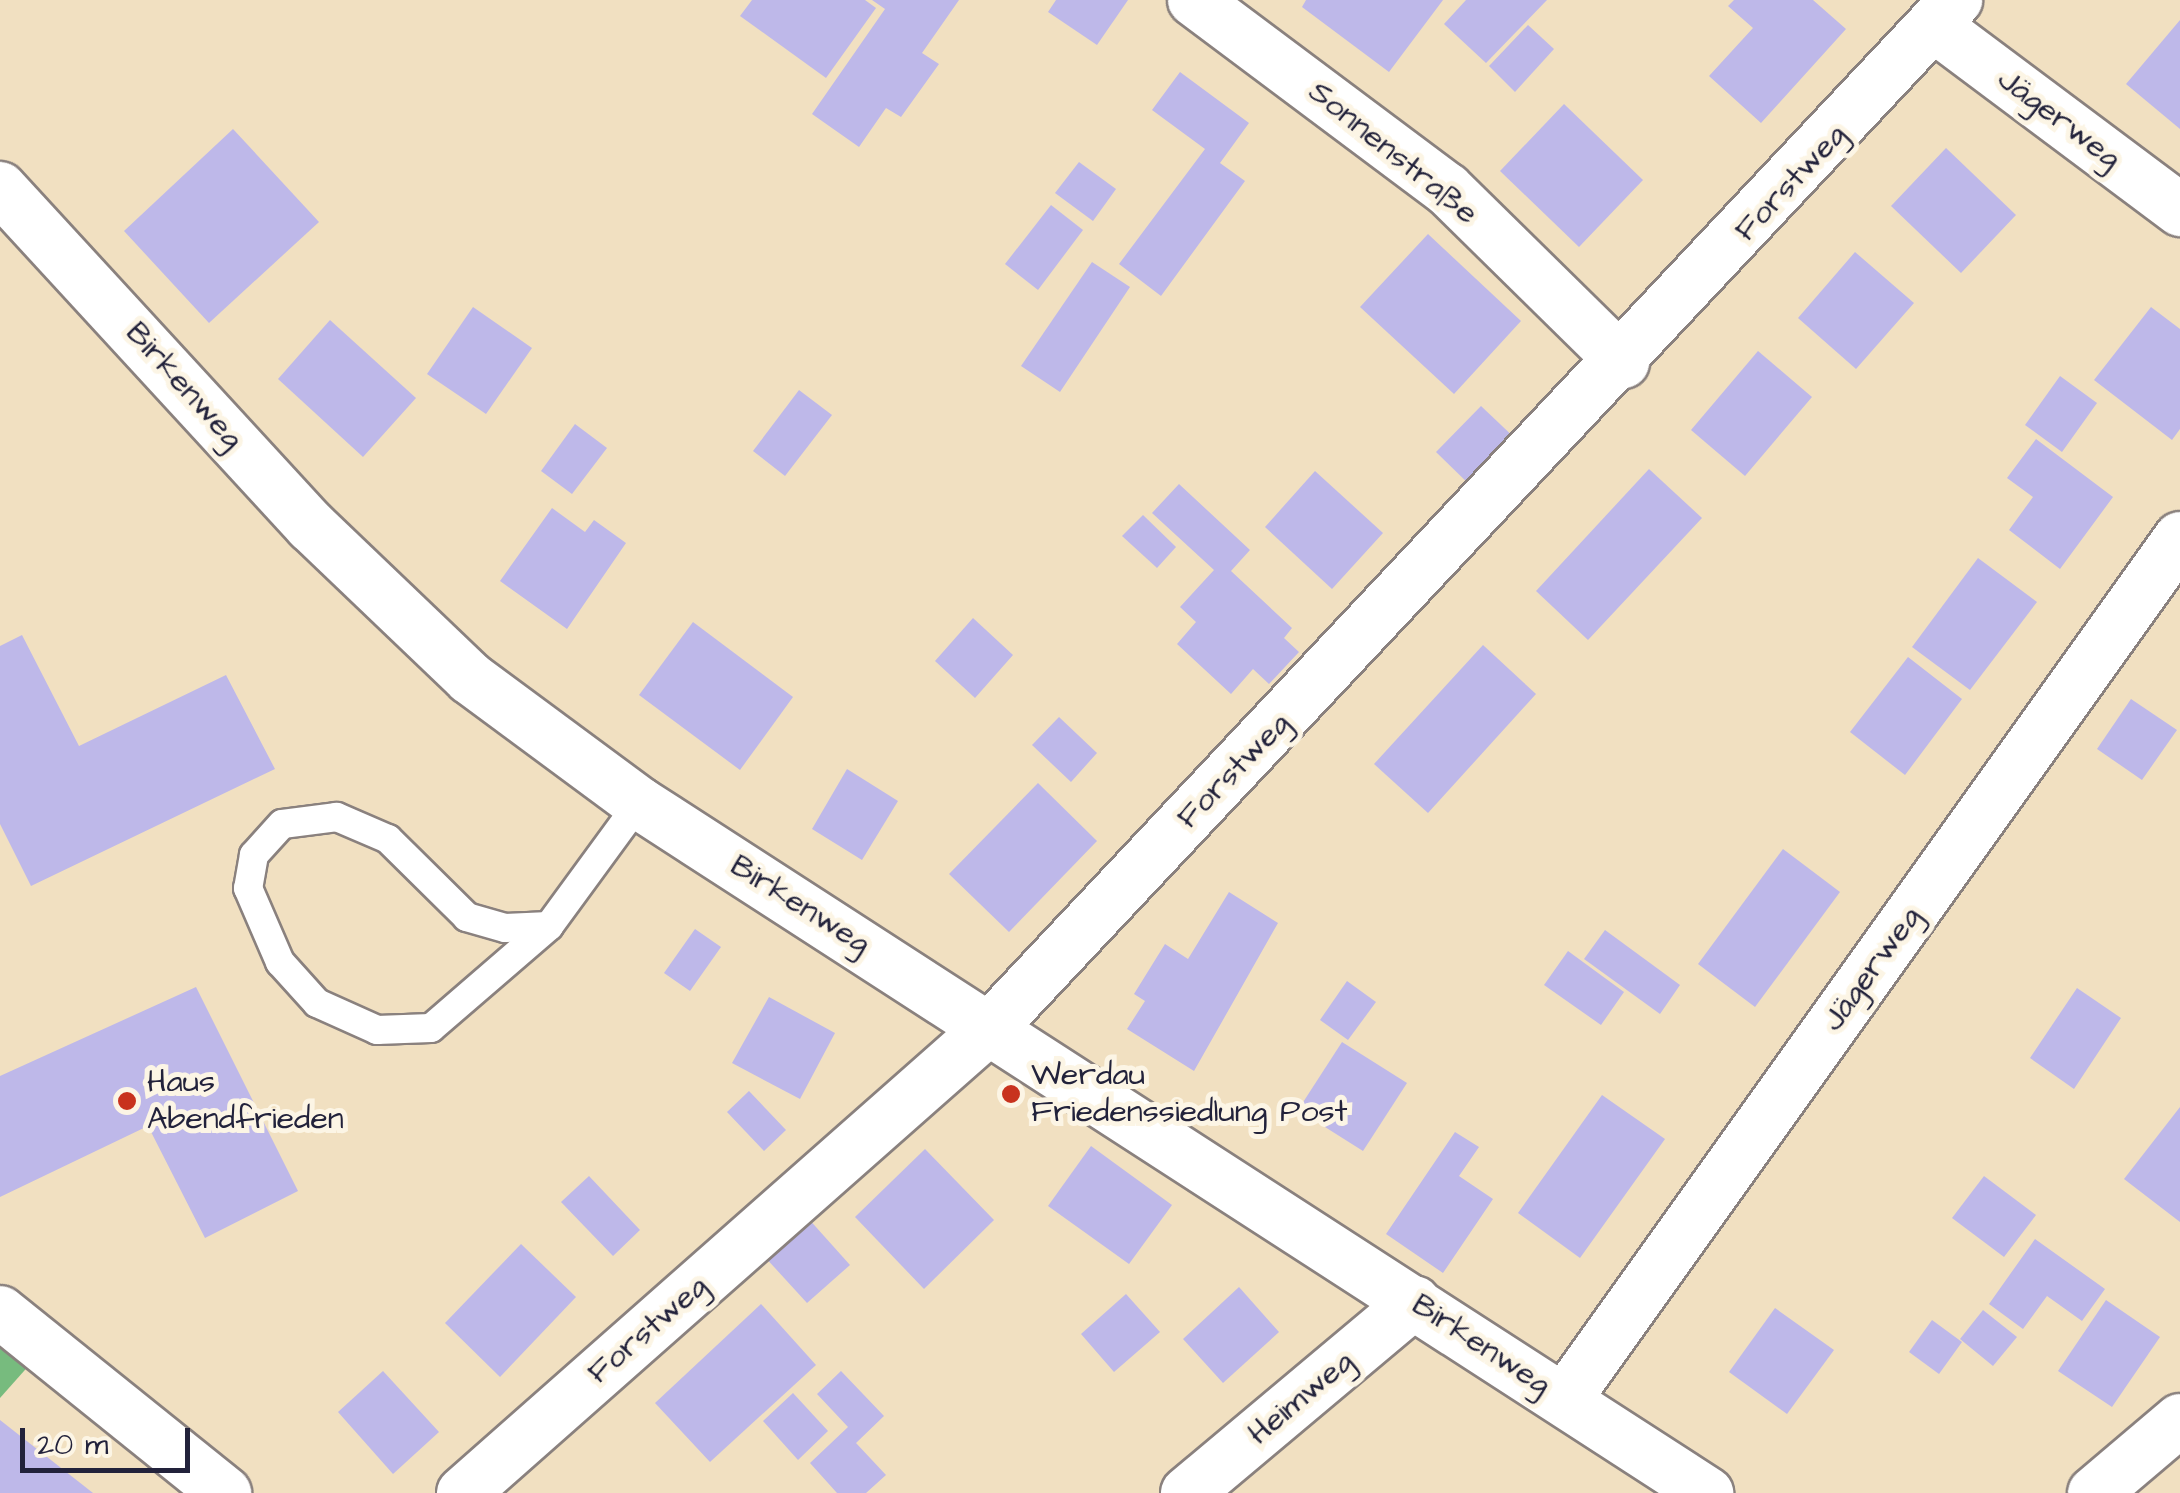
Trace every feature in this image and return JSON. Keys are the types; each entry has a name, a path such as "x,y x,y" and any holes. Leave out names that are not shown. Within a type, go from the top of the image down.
{"street":[{"name":"Sonnenstraße","path":"1194,0 1447,190 1623,362"},
{"name":"Forstweg","path":"463,1493 992,1026 1623,362 1947,14"},
{"name":"Jägerweg","path":"1947,14 2180,210"},
{"name":"Birkenweg","path":"9,216 312,526 470,678 639,803 992,1026 1707,1493"},
{"name":"Jägerweg","path":"1565,1400 2180,538"},
{"name":"Heimweg","path":"1187,1493 1415,1302"},
{"path":"0,1312 224,1493"},
{"path":"2094,1493 2180,1420"}],"lane":[{"path":"549,926 505,928 468,916 388,839 337,817 282,824 254,855 248,888 280,962 318,1003 377,1030 431,1028 549,926 639,803"}],"green space":[{"path":"0,1312 40,1353 0,1398"}],"building":[{"path":"752,0 865,0 876,8 826,78 740,16"},
{"path":"872,0 959,0 922,53 939,64 901,117 886,108 859,147 812,114 885,9"},
{"path":"1056,0 1128,0 1097,45 1048,12"},
{"path":"1306,0 1443,0 1389,72 1302,7"},
{"path":"1466,0 1547,0 1486,63 1444,24"},
{"path":"1734,0 1813,0 1846,29 1761,123 1709,76 1753,28 1728,6"},
{"path":"2180,20 2180,129 2126,84"},
{"path":"1528,25 1554,49 1515,92 1489,66"},
{"path":"1180,72 1249,123 1220,163 1245,181 1161,296 1119,264 1205,149 1152,110"},
{"path":"1564,104 1643,180 1579,247 1500,171"},
{"path":"233,129 319,222 209,323 124,231"},
{"path":"1946,148 2016,215 1961,273 1891,206"},
{"path":"1079,162 1116,189 1093,221 1055,193"},
{"path":"1051,205 1083,230 1038,290 1005,264"},
{"path":"1428,234 1521,321 1454,394 1360,307"},
{"path":"1855,252 1914,303 1856,369 1798,318"},
{"path":"1092,262 1130,287 1060,392 1021,366"},
{"path":"473,307 532,348 486,414 427,374"},
{"path":"2151,307 2180,329 2180,429 2172,440 2094,380"},
{"path":"330,320 416,398 363,457 278,379"},
{"path":"1758,351 1812,397 1745,476 1691,430"},
{"path":"2060,376 2097,403 2062,452 2025,425"},
{"path":"799,390 832,415 785,476 753,451"},
{"path":"1481,406 1520,443 1475,490 1436,452"},
{"path":"575,424 607,448 572,494 541,471"},
{"path":"2036,439 2113,497 2060,569 2009,530 2033,497 2007,478"},
{"path":"1649,469 1702,518 1588,640 1536,591"},
{"path":"1315,471 1383,533 1332,589 1265,527"},
{"path":"1179,484 1250,550 1231,571 1292,628 1284,638 1299,652 1269,684 1253,669 1231,694 1177,644 1196,622 1180,607 1214,570 1152,513"},
{"path":"552,508 585,532 594,520 626,543 567,629 500,581"},
{"path":"1143,515 1176,547 1157,568 1122,536"},
{"path":"1978,558 2037,602 1970,690 1912,647"},
{"path":"973,618 1013,655 975,698 935,661"},
{"path":"693,622 793,697 740,770 639,695"},
{"path":"22,635 79,746 226,675 275,769 31,886 0,824 0,646"},
{"path":"1483,645 1536,694 1428,813 1374,764"},
{"path":"1908,657 1962,699 1905,775 1850,732"},
{"path":"2131,699 2177,730 2142,780 2097,749"},
{"path":"1059,717 1097,753 1071,782 1032,745"},
{"path":"847,769 898,801 862,860 812,829"},
{"path":"1038,783 1097,841 1009,932 949,874"},
{"path":"1783,849 1840,892 1755,1007 1698,964"},
{"path":"1229,892 1278,923 1194,1071 1127,1029 1145,1001 1134,994 1165,944 1188,959"},
{"path":"695,929 721,947 690,991 664,973"},
{"path":"1605,930 1680,985 1660,1014 1584,959"},
{"path":"1568,951 1624,992 1601,1025 1544,985"},
{"path":"1347,981 1376,1002 1348,1040 1320,1020"},
{"name":"Haus Abendfrieden","path":"196,987 298,1191 205,1238 148,1126 0,1197 0,1076"},
{"path":"2077,988 2121,1018 2074,1089 2030,1058"},
{"path":"769,997 835,1033 800,1099 732,1063"},
{"path":"1342,1042 1407,1083 1363,1151 1298,1110"},
{"path":"749,1091 786,1130 764,1151 727,1112"},
{"path":"1602,1095 1665,1139 1580,1258 1518,1213"},
{"path":"2180,1107 2180,1222 2124,1179"},
{"path":"1455,1132 1479,1147 1459,1176 1493,1199 1443,1273 1386,1234"},
{"path":"1091,1146 1172,1205 1129,1264 1048,1206"},
{"path":"925,1149 994,1220 924,1289 855,1217"},
{"path":"589,1176 640,1230 613,1256 561,1202"},
{"path":"1984,1176 2036,1215 2004,1257 1952,1218"},
{"path":"807,1217 850,1265 807,1303 764,1256"},
{"path":"2035,1239 2105,1289 2082,1321 2047,1296 2023,1329 1989,1304"},
{"path":"521,1244 576,1297 500,1377 445,1323"},
{"path":"1239,1287 1279,1332 1223,1383 1183,1339"},
{"path":"1126,1294 1160,1332 1114,1372 1081,1334"},
{"path":"2106,1300 2160,1337 2112,1407 2058,1371"},
{"path":"761,1304 816,1365 710,1462 655,1403"},
{"path":"1775,1308 1834,1350 1787,1414 1729,1372"},
{"path":"1983,1310 2017,1337 1993,1366 1960,1339"},
{"path":"1932,1320 1962,1342 1939,1374 1909,1352"},
{"path":"383,1371 439,1432 393,1474 338,1412"},
{"path":"841,1371 884,1416 856,1443 886,1475 866,1493 837,1493 810,1463 848,1427 817,1394"},
{"path":"793,1393 828,1431 798,1460 763,1421"},
{"path":"0,1420 93,1493 0,1493"}],"place":[{"name":"Werdau Friedenssiedlung Post","path":"1011,1094"},
{"name":"Haus Abendfrieden","path":"127,1101"}]}
